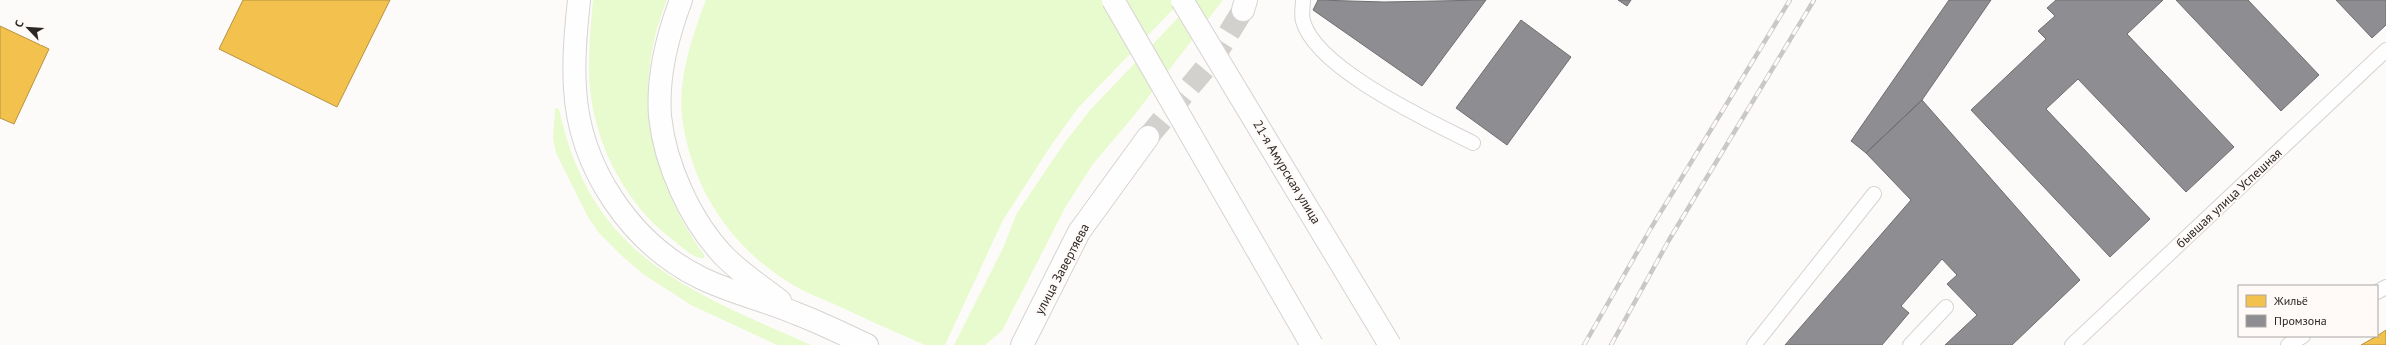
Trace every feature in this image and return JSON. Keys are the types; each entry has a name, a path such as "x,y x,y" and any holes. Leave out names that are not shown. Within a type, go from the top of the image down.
{"main road":[{"path":"579,0 574,88 579,121 591,156 602,181 616,205 634,227 678,264 724,288 795,312 867,345"},
{"path":"680,0 670,28 662,70 660,116 668,154 681,189 697,222 726,257 795,312"},
{"path":"1113,0 1312,345"},
{"name":"21-я Амурская улица","path":"1182,0 1390,345"},
{"name":"улица Завертяева","path":"1022,345 1079,232 1148,137"}],"lane":[{"path":"1303,0 1303,21 1314,42 1358,82 1473,143"},
{"name":"бывшая улица Успешная","path":"2072,345 2386,50"},
{"path":"1754,345 1874,194"},
{"path":"1910,345 1946,307"},
{"path":"2288,345 2301,337"}],"green space":[{"path":"593,0 667,0 656,34 650,67 648,101 652,133 659,165 671,197 686,227 705,256 704,258 696,257 687,252 654,224 638,206 623,185 601,140 594,116 590,91 589,50"},
{"path":"706,0 1182,0 1078,108 1050,147 1003,220 945,345 925,345 809,293 785,280 746,249 716,210 704,189 694,166 687,142 682,117 681,102 687,57"},
{"path":"1195,0 1223,0 1132,118 1093,164 1065,208 1002,331 985,345 954,345 1003,248 1017,213 1065,142 1091,109"},
{"path":"555,108 559,109 574,159 594,201 620,234 650,262 685,285 724,306 811,345 777,345 691,305 643,274 622,256 599,233 588,217 556,153 553,139"}],"building: Жильё":[{"path":"243,0 390,0 337,107 219,49"},
{"path":"0,26 49,49 14,124 0,118"},
{"path":"2386,330 2386,345 2361,345 2378,337 2378,335"}],"building: Промзона":[{"path":"1318,0 1384,2 1486,0 1422,86 1313,10"},
{"path":"1618,0 1631,0 1627,6"},
{"path":"1949,0 1991,0 1922,100 1866,153 1851,141"},
{"path":"2056,0 2163,0 2127,34 2234,147 2186,192 2078,79 2046,109 2150,219 2110,257 1971,110 2046,39 2038,31 2055,16 2047,8"},
{"path":"2176,0 2248,0 2319,75 2281,111"},
{"path":"2336,0 2386,0 2386,25 2372,38"},
{"path":"1521,20 1571,57 1507,145 1456,108"},
{"path":"1922,100 2080,280 2012,345 1945,345 1977,315 1947,284 1957,275 1942,259 1901,306 1909,313 1882,345 1785,345 1911,200 1866,153"}],"tunnel":[{"path":"1148,137 1213,59 1243,10"}],"railway":[{"path":"1584,345 1651,228 1790,0"},
{"path":"1611,345 1669,240 1814,0"}]}
